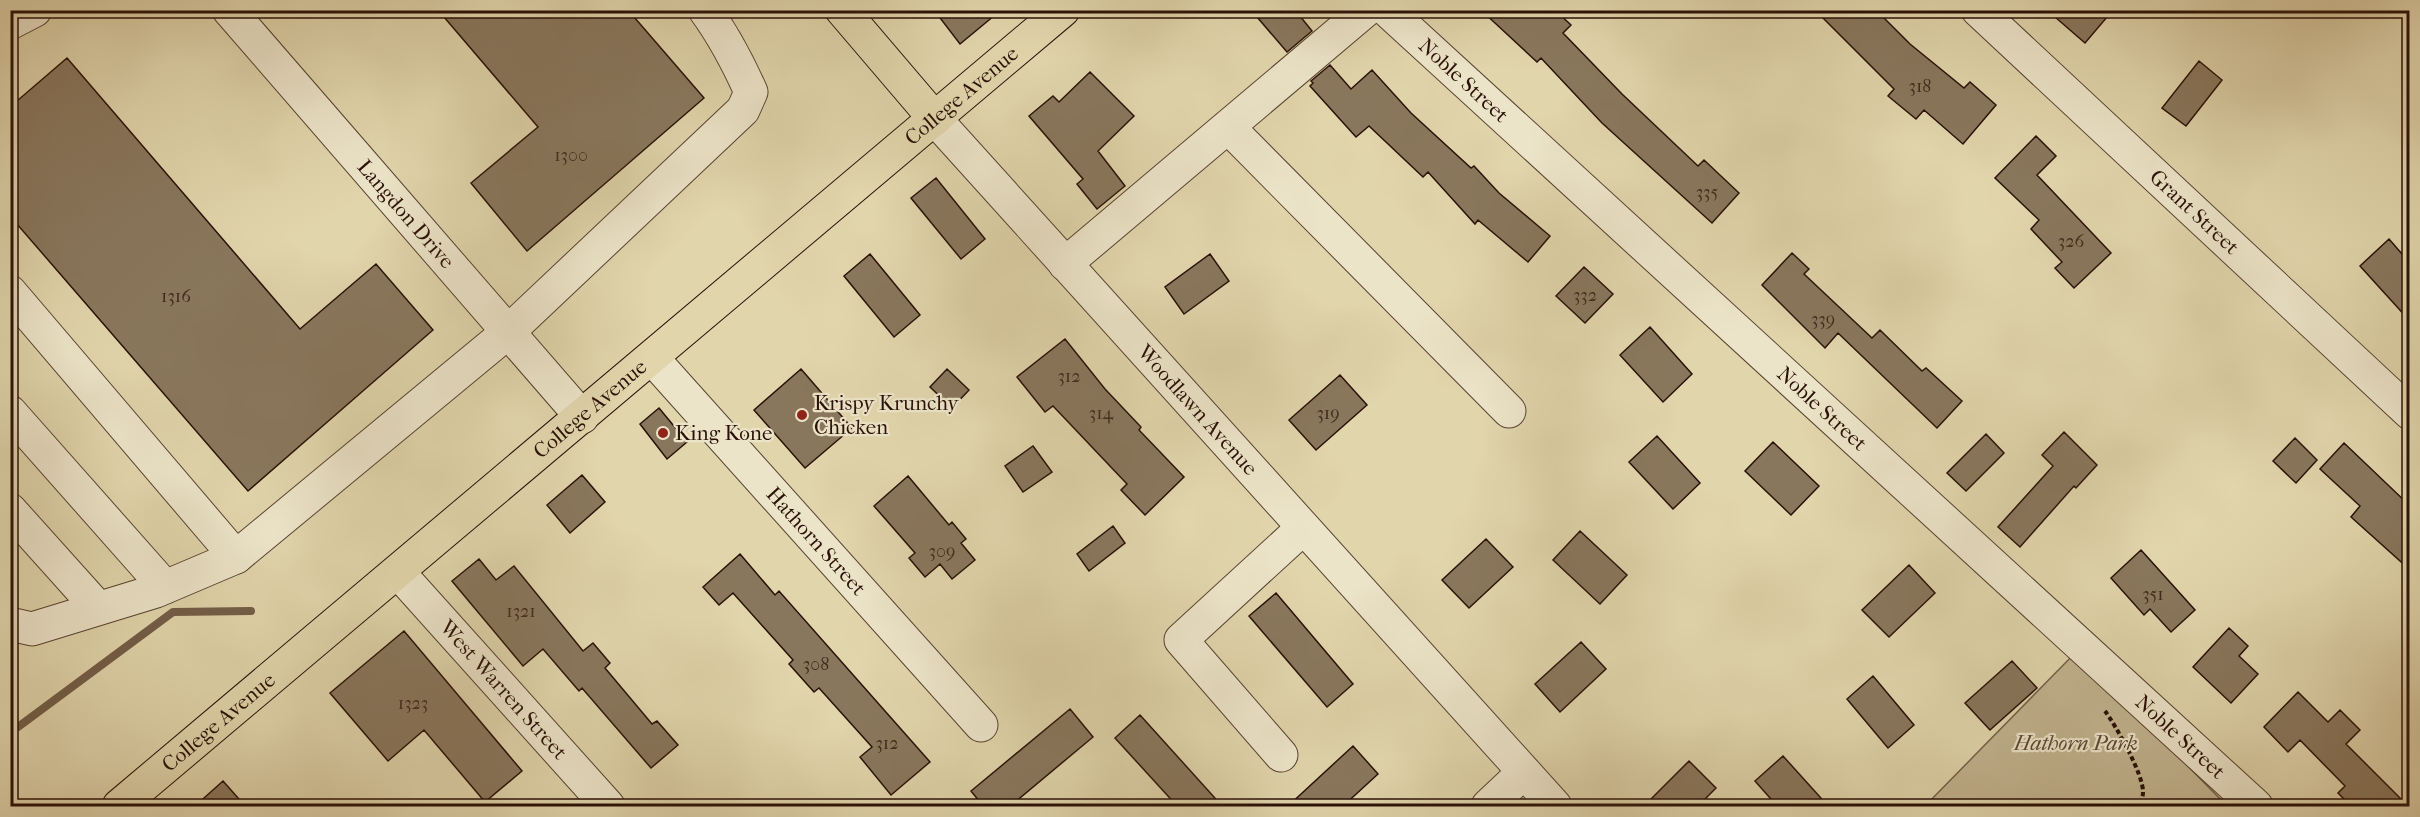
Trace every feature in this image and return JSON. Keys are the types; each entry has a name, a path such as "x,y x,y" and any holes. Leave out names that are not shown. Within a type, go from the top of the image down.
{"main road":[{"name":"Woodlawn Avenue","path":"842,10 934,119"},
{"name":"College Avenue","path":"119,807 1063,10"}],"street":[{"path":"10,24 35,10"},
{"name":"Langdon Drive","path":"228,10 582,417"},
{"path":"10,624 32,629 165,587 236,556 508,332 743,110 751,92 734,55 705,10"},
{"path":"1065,264 1366,10"},
{"name":"Noble Street","path":"1388,10 2256,807"},
{"name":"Grant Street","path":"1978,10 2409,413"},
{"name":"Woodlawn Avenue","path":"934,119 1555,807"},
{"path":"1228,128 1509,411"},
{"path":"10,292 236,556"},
{"name":"Hathorn Street","path":"652,358 981,725"},
{"path":"10,412 165,587"},
{"path":"10,510 98,608"},
{"path":"1281,754 1180,640 1304,528"},
{"name":"West Warren Street","path":"398,572 608,807"},
{"path":"1488,807 1524,772"}],"path":[{"path":"2100,702 2118,730 2136,769 2144,792 2139,807"},
{"path":"2076,807 2095,801 2110,802 2118,807"}],"green space":[{"name":"Hathorn Park","path":"2076,652 2227,806 1925,806"}],"building":[{"path":"438,10 628,10 704,98 527,251 471,183 538,127"},
{"path":"934,10 1001,10 960,44"},
{"path":"1251,10 1295,10 1312,31 1287,52"},
{"path":"1481,10 1555,10 1571,25 1563,33 1622,94 1698,166 1704,160 1739,193 1712,223 1602,123 1541,58 1537,62"},
{"path":"1815,10 1876,10 1910,44 1964,88 1970,82 1996,105 1963,144 1924,110 1916,119 1888,96 1894,89"},
{"path":"2047,10 2113,10 2085,43"},
{"path":"67,58 300,329 376,264 433,330 248,491 10,216 10,107"},
{"path":"2199,61 2222,80 2186,126 2162,108"},
{"path":"1330,65 1351,89 1372,70 1411,113 1471,168 1474,166 1499,193 1550,236 1528,262 1478,220 1475,224 1428,172 1423,177 1369,126 1356,137 1310,86 1313,83 1311,81"},
{"path":"1090,72 1134,116 1098,151 1125,186 1097,209 1077,184 1083,179 1029,116 1053,96 1059,102"},
{"path":"2036,136 2056,156 2037,175 2111,253 2074,288 2055,268 2062,262 2031,229 2039,220 1995,178"},
{"path":"936,178 985,239 961,259 911,198"},
{"path":"2389,239 2409,262 2409,320 2360,266"},
{"path":"1792,253 1809,269 1804,274 1872,338 1880,330 1922,371 1926,368 1962,401 1937,428 1838,333 1825,348 1762,285"},
{"path":"870,254 920,315 894,337 844,276"},
{"path":"1210,254 1229,281 1184,314 1165,287"},
{"path":"1584,267 1613,294 1585,323 1556,296"},
{"path":"1650,327 1692,374 1663,402 1620,355"},
{"path":"1065,339 1105,389 1141,427 1139,430 1184,477 1145,515 1121,490 1127,484 1053,406 1045,412 1017,377"},
{"path":"801,369 852,428 805,468 754,410"},
{"path":"947,369 969,390 952,408 930,387"},
{"path":"1340,375 1367,405 1316,450 1289,420"},
{"name":"King Kone","path":"659,408 687,442 667,459 640,424"},
{"path":"2064,432 2097,465 2076,488 2074,486 2020,547 1998,527 2053,466 2042,455"},
{"path":"1986,434 2004,453 1966,491 1947,473"},
{"path":"1657,436 1700,483 1673,509 1629,462"},
{"path":"2295,438 2317,460 2296,483 2273,461"},
{"path":"1773,442 1819,486 1791,515 1745,471"},
{"path":"2344,443 2409,505 2409,569 2351,517 2360,506 2320,469"},
{"path":"1033,446 1052,472 1023,492 1005,466"},
{"path":"582,475 605,502 570,533 547,505"},
{"path":"908,476 949,525 952,522 966,539 961,543 975,560 952,579 940,564 925,577 909,558 915,553 874,506"},
{"path":"1113,526 1125,543 1089,571 1077,554"},
{"path":"1580,531 1627,575 1600,604 1553,560"},
{"path":"1486,539 1513,567 1469,608 1442,580"},
{"path":"2141,550 2195,610 2171,632 2150,609 2144,615 2111,578"},
{"path":"740,554 775,595 779,591 930,762 891,795 860,757 872,747 819,688 814,692 789,664 793,660 733,593 719,605 703,587"},
{"path":"479,559 496,580 514,566 583,651 593,643 610,663 605,668 652,724 657,721 678,745 651,768 582,688 579,691 543,649 523,666 452,581"},
{"path":"1909,565 1935,593 1889,637 1862,610"},
{"path":"1276,593 1353,684 1327,707 1249,616"},
{"path":"2229,628 2248,646 2239,656 2258,674 2231,703 2193,667"},
{"path":"404,631 522,771 485,802 424,730 388,761 330,693"},
{"path":"1581,642 1606,669 1560,712 1535,684"},
{"path":"2012,661 2037,688 1990,730 1965,703"},
{"path":"1873,676 1914,725 1888,748 1847,699"},
{"path":"2298,692 2328,722 2340,710 2360,730 2346,744 2409,807 2352,807 2338,793 2345,786 2300,740 2288,752 2264,727"},
{"path":"1070,709 1093,737 1009,807 984,807 971,791"},
{"path":"1140,715 1223,807 1178,807 1115,738"},
{"path":"1353,746 1378,774 1342,807 1287,807"},
{"path":"1783,756 1829,807 1778,807 1755,781"},
{"path":"1689,761 1716,788 1697,807 1643,807"},
{"path":"223,781 246,807 194,807"}],"waterway":[{"path":"10,728 18,727 173,612 251,611"}],"place":[{"name":"Krispy Krunchy Chicken","path":"802,415"},
{"name":"King Kone","path":"663,433"}]}
